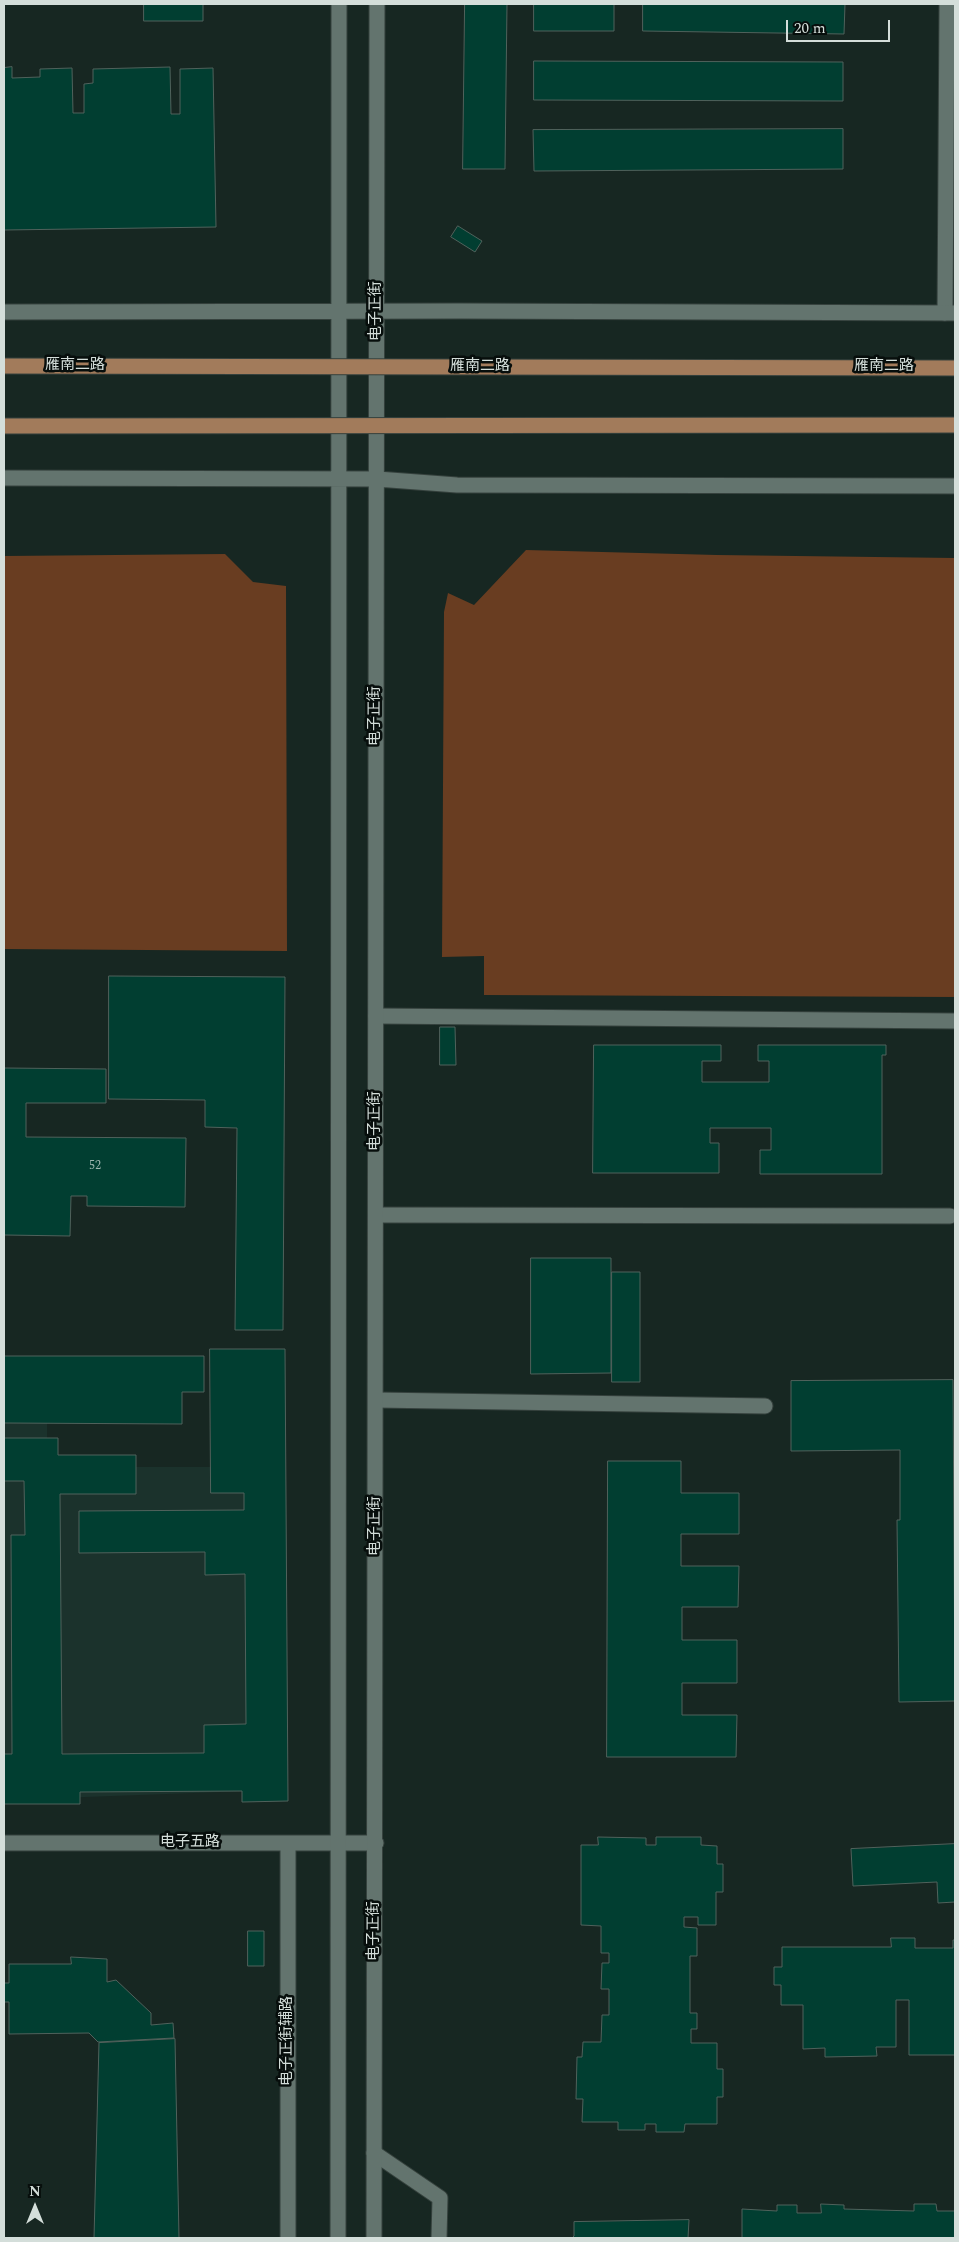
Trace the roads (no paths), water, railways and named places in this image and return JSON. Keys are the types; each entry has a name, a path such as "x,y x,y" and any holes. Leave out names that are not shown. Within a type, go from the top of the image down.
{"main road":[{"path":"338,2238 339,4"},
{"name":"电子正街","path":"374,2238 377,4"},
{"path":"4,312 376,310 950,313 948,4"},
{"name":"雁南二路","path":"4,366 955,368"},
{"path":"4,426 955,425"},
{"path":"4,478 376,479 457,485 955,486"},
{"path":"376,1016 955,1022"},
{"path":"376,1215 950,1216"},
{"path":"376,1400 764,1406"},
{"name":"电子五路","path":"4,1843 376,1843"},
{"name":"电子正街辅路","path":"288,1843 288,2238"},
{"path":"374,2153 440,2198 440,2238"}]}
